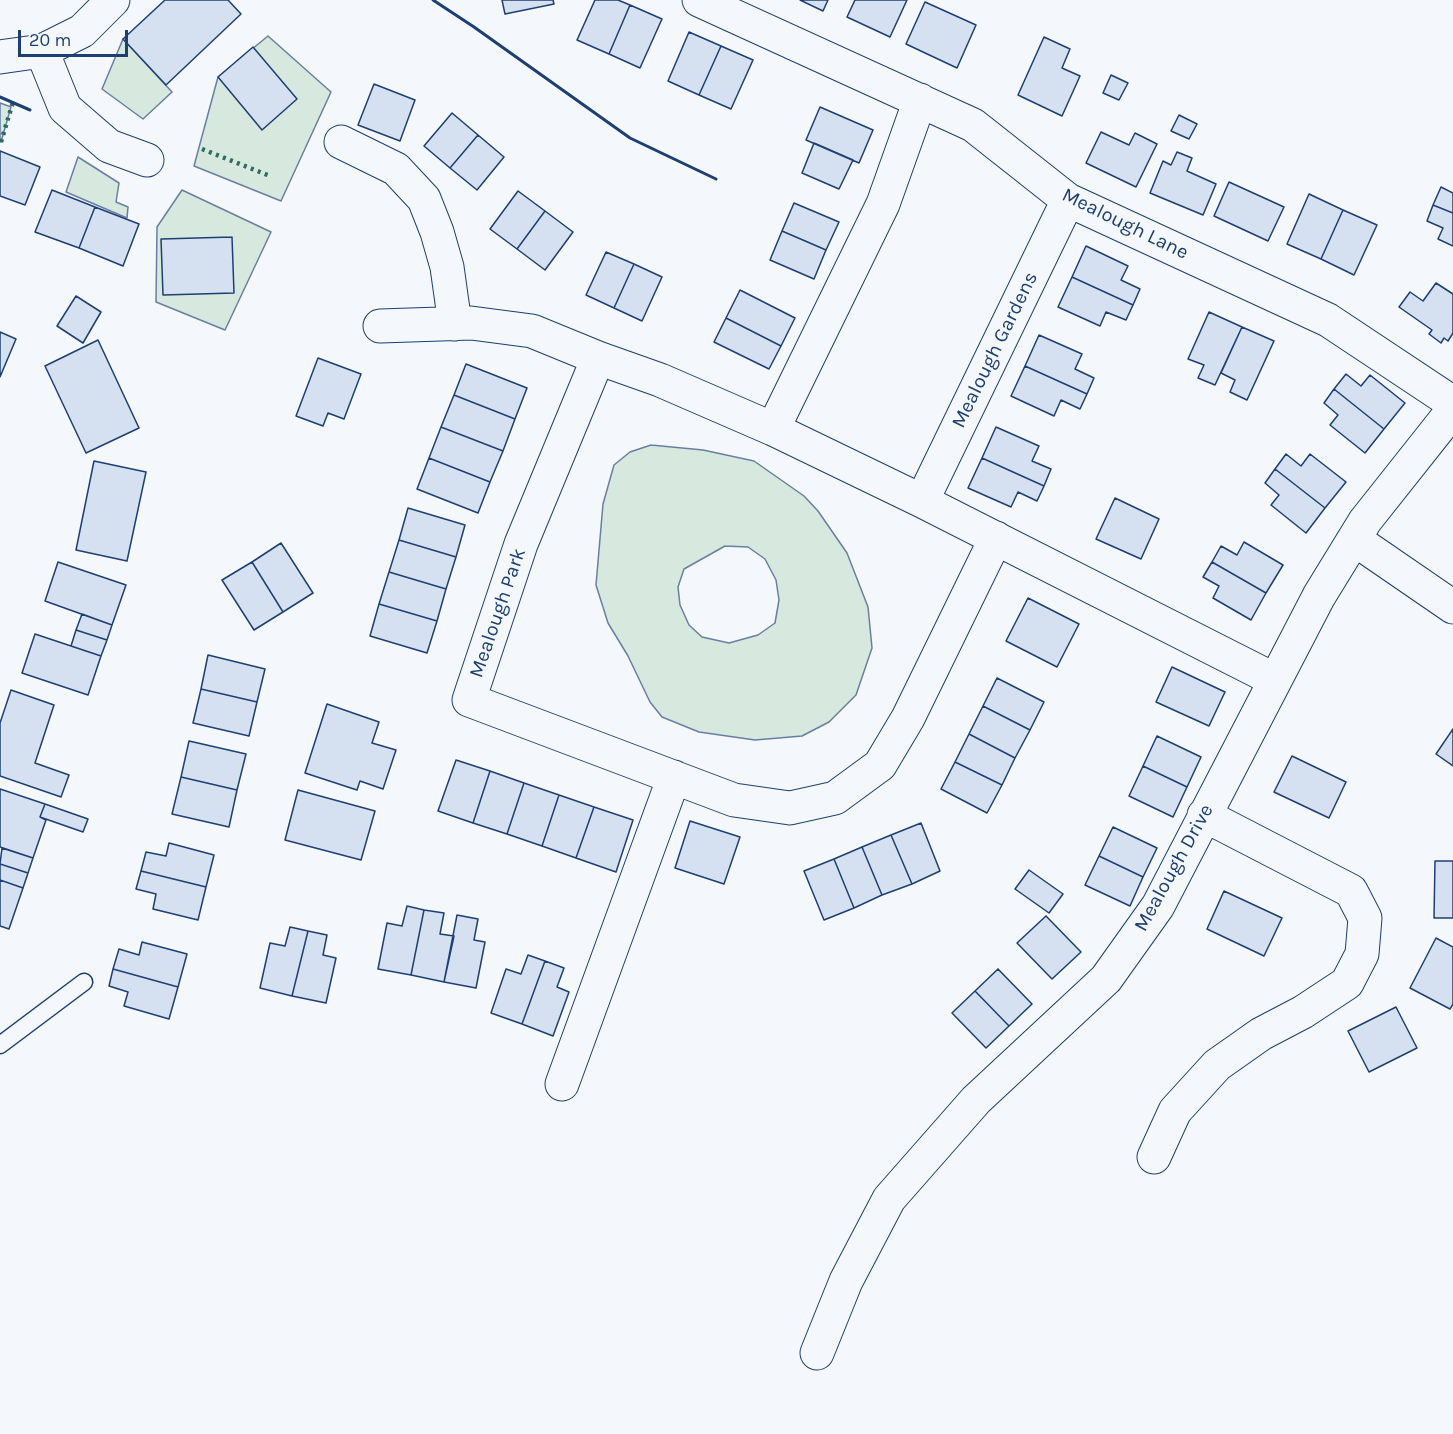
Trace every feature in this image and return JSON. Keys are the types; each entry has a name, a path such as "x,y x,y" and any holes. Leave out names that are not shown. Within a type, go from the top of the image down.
{"street":[{"path":"0,57 42,51 82,31 113,0"},
{"name":"Mealough Lane","path":"699,0 973,125 1068,200 1328,320 1453,403"},
{"path":"42,51 64,108 109,146 147,160"},
{"path":"773,429 883,204 920,100"},
{"path":"341,142 396,169 424,199 438,232 447,267 455,324"},
{"name":"Mealough Gardens","path":"922,501 1068,200"},
{"path":"380,326 471,323 532,331 597,358 660,380 773,429 922,501 1275,680"},
{"name":"Mealough Park","path":"597,358 521,544 469,700 734,800 790,808 835,798 880,765 908,718 996,538"},
{"name":"Mealough Drive","path":"817,1353 846,1281 889,1199 976,1100 1106,980 1158,906 1318,596 1365,521 1453,410"},
{"path":"1354,539 1453,607"},
{"path":"562,1084 674,777"},
{"path":"1154,1158 1175,1111 1217,1065 1261,1034 1303,1012 1347,983 1362,954 1365,918 1351,891 1204,815"}],"lane":[{"path":"0,1045 84,982"}],"shaded area":[{"path":"268,36 331,92 281,201 194,166 218,77"},
{"path":"123,39 172,92 143,119 102,89"},
{"path":"0,103 11,107 1,142 0,142"},
{"path":"78,157 119,183 116,202 128,207 127,218 66,192"},
{"path":"182,190 271,232 225,330 156,302 157,227"},
{"path":"651,445 703,450 754,461 804,496 818,511 847,553 868,607 872,648 856,695 829,722 802,736 755,740 699,732 662,717 650,702 628,656 608,623 596,585 603,504 614,465 630,452","holes":["725,546 748,547 765,559 776,580 779,600 775,623 758,635 729,643 702,637 689,625 680,605 678,587 684,569"]}],"building":[{"path":"165,0 228,0 241,14 166,85 123,39"},
{"path":"502,0 553,0 554,4 505,14"},
{"path":"595,0 618,0 630,5 609,54 577,40"},
{"path":"800,0 828,0 823,11"},
{"path":"855,0 907,0 890,37 847,17"},
{"path":"925,2 976,25 957,68 906,44"},
{"path":"630,5 662,19 640,68 609,54"},
{"path":"689,32 721,46 699,95 668,81"},
{"path":"1044,37 1070,49 1062,68 1080,76 1062,116 1018,95"},
{"path":"721,46 753,60 731,109 699,95"},
{"path":"253,47 297,99 262,130 218,77"},
{"path":"1111,75 1128,83 1119,100 1103,93"},
{"path":"374,84 415,100 400,141 358,125"},
{"path":"820,107 873,130 859,163 806,140"},
{"path":"452,113 478,135 450,168 424,146"},
{"path":"1179,115 1197,124 1189,139 1171,131"},
{"path":"1101,132 1129,145 1135,133 1157,144 1136,187 1086,163"},
{"path":"478,135 504,157 477,190 450,168"},
{"path":"814,143 853,160 839,189 802,173"},
{"path":"0,151 40,167 25,205 0,196"},
{"path":"1177,152 1192,158 1187,171 1216,184 1203,215 1150,193 1163,161 1171,165"},
{"path":"1229,182 1284,207 1268,241 1214,216"},
{"path":"1441,187 1453,193 1453,213 1433,205"},
{"path":"52,190 95,207 79,248 35,232"},
{"path":"518,191 545,211 517,249 490,229"},
{"path":"1309,194 1343,210 1321,259 1287,244"},
{"path":"794,203 839,222 826,250 782,231"},
{"path":"1433,205 1453,213 1453,246 1438,239 1443,228 1427,221"},
{"path":"95,207 139,224 123,266 79,248"},
{"path":"1343,210 1377,225 1354,275 1321,259"},
{"path":"545,211 573,232 545,270 517,249"},
{"path":"782,231 826,250 814,279 770,260"},
{"path":"232,237 234,293 163,295 161,239"},
{"path":"1086,246 1128,266 1121,280 1140,289 1133,305 1072,277"},
{"path":"606,252 634,264 614,308 586,295"},
{"path":"634,264 662,277 642,321 614,308"},
{"path":"1072,277 1133,305 1126,320 1106,312 1100,326 1058,307"},
{"path":"1436,283 1453,294 1453,333 1448,341 1444,338 1441,343 1429,334 1432,330 1399,307 1410,292 1423,301"},
{"path":"740,290 795,318 781,346 726,318"},
{"path":"76,296 101,312 83,343 57,326"},
{"path":"1209,312 1242,327 1215,385 1198,378 1204,365 1188,359"},
{"path":"726,318 781,346 769,369 714,342"},
{"path":"1242,327 1274,341 1247,400 1230,392 1235,380 1221,373"},
{"path":"0,332 16,339 0,377"},
{"path":"1039,335 1082,354 1075,369 1094,378 1087,394 1025,366"},
{"path":"98,340 139,428 86,453 45,366"},
{"path":"318,358 361,374 344,419 328,413 323,426 296,416"},
{"path":"466,364 527,388 515,419 454,395"},
{"path":"1025,366 1087,394 1080,409 1061,400 1054,416 1011,396"},
{"path":"1346,374 1361,386 1370,375 1405,403 1384,429 1334,389"},
{"path":"1334,389 1384,429 1365,453 1330,425 1338,415 1324,403"},
{"path":"454,395 515,419 503,451 441,427"},
{"path":"441,427 503,451 490,482 429,458"},
{"path":"996,427 1039,446 1032,461 1051,469 1044,486 982,458"},
{"path":"1286,454 1301,466 1310,454 1346,482 1325,508 1275,469"},
{"path":"429,458 490,482 478,513 417,489"},
{"path":"982,458 1044,486 1037,501 1018,492 1011,507 968,488"},
{"path":"94,461 146,472 127,561 76,550"},
{"path":"1275,469 1325,508 1306,533 1271,505 1279,495 1265,483"},
{"path":"1115,498 1159,519 1141,559 1096,539"},
{"path":"408,508 465,525 456,557 399,540"},
{"path":"399,540 456,557 446,589 389,572"},
{"path":"1244,542 1283,565 1266,593 1212,562 1221,546 1237,555"},
{"path":"281,543 313,593 283,612 252,562"},
{"path":"58,562 126,585 112,625 45,601"},
{"path":"252,562 283,612 254,630 222,580"},
{"path":"1212,562 1266,593 1251,620 1213,598 1219,586 1203,577"},
{"path":"389,572 446,589 437,621 379,604"},
{"path":"1028,598 1079,624 1057,667 1006,641"},
{"path":"379,604 437,621 427,653 370,636"},
{"path":"82,614 112,625 107,640 76,630"},
{"path":"76,630 107,640 101,656 71,646"},
{"path":"35,634 101,656 88,695 22,673"},
{"path":"208,655 265,669 257,702 201,689"},
{"path":"1172,667 1225,692 1209,726 1156,702"},
{"path":"997,678 1044,702 1030,730 983,706"},
{"path":"201,689 257,702 249,736 193,723"},
{"path":"11,690 54,705 35,763 69,775 61,797 0,776 0,723"},
{"path":"327,704 379,722 372,743 396,750 383,789 360,781 357,790 305,773"},
{"path":"983,706 1030,730 1015,758 969,734"},
{"path":"1453,729 1453,766 1436,754"},
{"path":"969,734 1015,758 1002,785 955,762"},
{"path":"1157,736 1201,757 1187,787 1143,766"},
{"path":"189,741 246,754 237,790 181,777"},
{"path":"1292,756 1346,782 1329,818 1274,792"},
{"path":"456,760 490,771 473,823 438,811"},
{"path":"955,762 1002,785 987,813 941,789"},
{"path":"1143,766 1187,787 1173,817 1129,796"},
{"path":"490,771 524,783 507,834 473,823"},
{"path":"181,777 237,790 229,827 172,814"},
{"path":"524,783 559,795 542,846 507,834"},
{"path":"0,789 45,804 40,817 46,820 33,858 0,847"},
{"path":"298,790 375,811 361,860 285,840"},
{"path":"559,795 594,807 576,858 542,846"},
{"path":"45,804 88,819 83,832 40,817"},
{"path":"594,807 633,820 616,872 576,858"},
{"path":"690,821 740,837 724,884 675,868"},
{"path":"921,823 940,871 912,884 891,835"},
{"path":"1113,827 1157,848 1143,877 1099,856"},
{"path":"891,835 912,884 882,895 862,847"},
{"path":"169,843 214,855 206,887 141,871 146,852 166,856"},
{"path":"862,847 882,895 854,908 834,859"},
{"path":"2,848 33,858 28,873 0,864"},
{"path":"1099,856 1143,877 1130,906 1085,885"},
{"path":"834,859 854,908 824,920 804,871"},
{"path":"1435,861 1453,861 1453,918 1434,918"},
{"path":"0,864 28,873 23,888 0,880"},
{"path":"1029,870 1063,894 1049,913 1015,889"},
{"path":"141,871 206,887 198,920 153,909 156,894 136,889"},
{"path":"0,880 23,888 9,929 0,926"},
{"path":"1224,891 1282,918 1264,956 1207,929"},
{"path":"407,906 424,910 411,975 378,969 387,923 402,926"},
{"path":"424,910 444,913 440,934 454,936 444,982 411,975"},
{"path":"457,915 478,919 474,940 485,942 476,988 444,982"},
{"path":"1046,916 1081,952 1052,979 1017,943"},
{"path":"290,927 308,931 292,996 260,988 270,943 285,946"},
{"path":"308,931 327,935 323,955 336,958 326,1003 292,996"},
{"path":"1436,938 1453,947 1453,1004 1450,1009 1410,988"},
{"path":"142,942 187,954 178,987 113,969 119,949 139,955"},
{"path":"528,955 545,961 522,1024 491,1013 506,969 521,974"},
{"path":"545,961 564,968 557,987 569,992 553,1036 522,1024"},
{"path":"113,969 178,987 169,1019 124,1006 128,992 109,986"},
{"path":"998,969 1032,1004 1009,1026 975,991"},
{"path":"975,991 1009,1026 986,1048 952,1013"},
{"path":"1396,1007 1417,1048 1369,1072 1348,1031"}],"hedge":[{"path":"1,142 13,102"},
{"path":"202,149 270,176"}],"wall":[{"path":"433,0 630,138 716,179"},
{"path":"0,97 30,110"}]}
